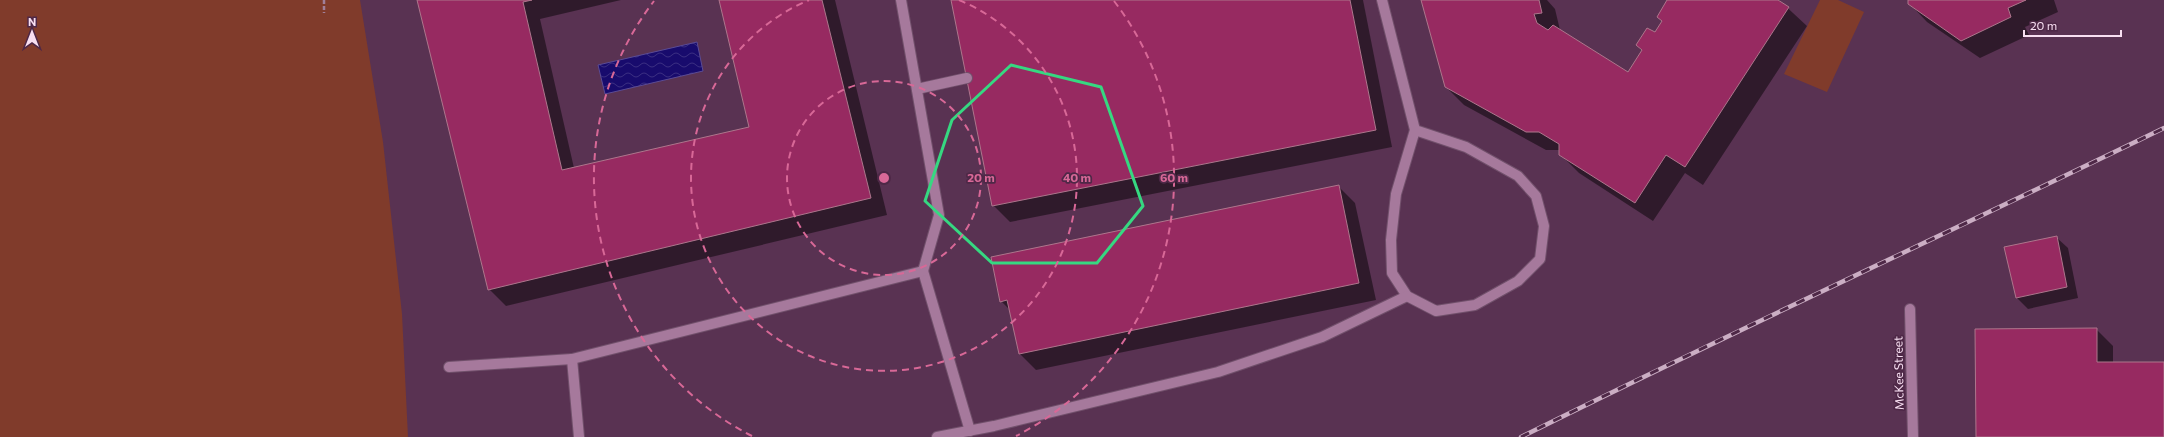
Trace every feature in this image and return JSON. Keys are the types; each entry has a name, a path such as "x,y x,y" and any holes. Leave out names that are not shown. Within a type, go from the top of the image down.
{"street":[{"path":"901,0 939,215 923,271 970,431"},
{"path":"1382,0 1415,130 1396,194 1392,240 1392,273 1407,296 1436,311 1475,305 1518,281 1540,259 1544,226 1536,196 1518,176 1466,146 1415,130"},
{"path":"917,89 967,78"},
{"path":"449,367 572,359 923,271"},
{"path":"937,437 970,431 1218,372 1322,337 1407,296"},
{"name":"McKee Street","path":"1910,309 1913,437"},
{"path":"572,359 579,437"}],"path":[{"path":"324,0 324,13"}],"highlighted area":[{"path":"1011,65 1101,87 1143,206 1097,263 992,263 925,201 952,120"}],"shaded area":[{"path":"0,0 360,0 383,142 402,314 408,437 0,437"},
{"path":"1820,0 1838,0 1864,12 1827,92 1784,74"}],"water":[{"path":"697,42 703,71 605,94 598,65"}],"building":[{"path":"417,0 532,0 523,2 562,170 749,127 719,0 822,0 871,198 488,290"},
{"path":"951,0 1350,0 1376,130 992,206"},
{"path":"1421,0 1539,0 1542,13 1534,14 1537,23 1548,30 1553,25 1628,72 1642,50 1636,45 1647,28 1655,32 1662,21 1657,17 1667,0 1778,0 1789,7 1685,167 1666,155 1635,203 1559,155 1559,144 1539,132 1526,132 1445,87"},
{"path":"1908,0 2026,0 2008,8 2011,17 1961,41 1908,4"},
{"path":"1339,185 1359,283 1019,354 1007,300 1000,302 991,257"},
{"path":"2057,236 2067,287 2016,298 2004,247"},
{"path":"2097,328 2097,362 2164,362 2164,437 1976,437 1975,329"}],"railway":[{"path":"1521,437 2164,128"}]}
